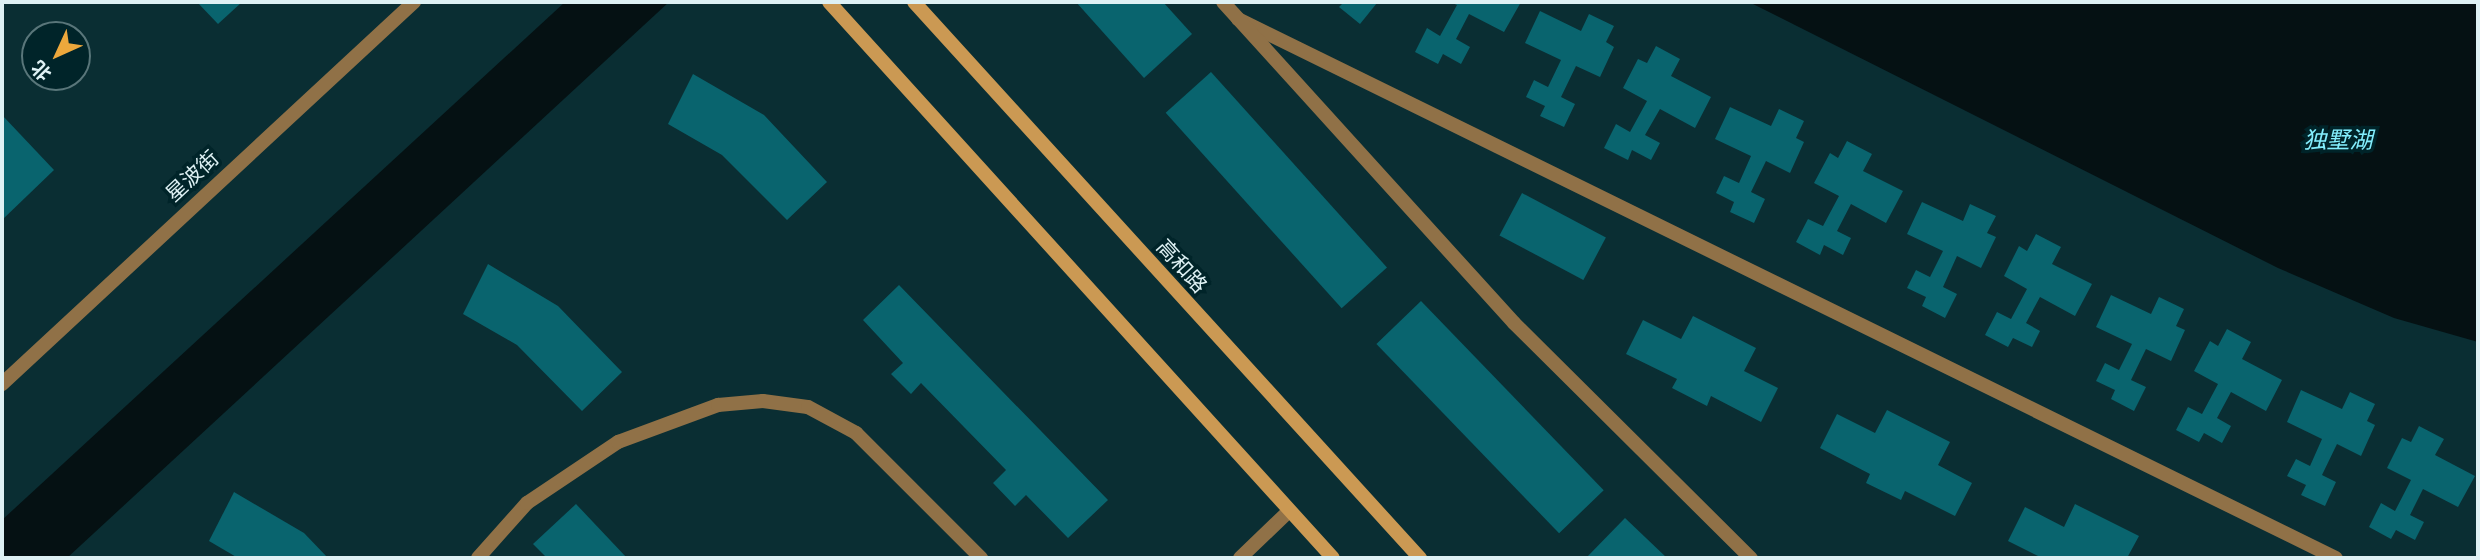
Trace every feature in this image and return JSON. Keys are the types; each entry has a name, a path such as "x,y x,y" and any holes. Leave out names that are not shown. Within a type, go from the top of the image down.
{"main road":[{"path":"829,2 1333,558"},
{"name":"高和路","path":"914,2 1420,558"}],"street":[{"name":"星波街","path":"2,384 414,2"},
{"path":"1223,2 1514,323 1751,558"},
{"path":"1238,19 2336,558"},
{"path":"478,558 527,503 607,448 669,419 763,401 808,407 856,433 981,558"},
{"path":"1240,558 1289,511"}],"water":[{"path":"565,2 669,2 67,558 2,558 2,520"},
{"name":"独墅湖","path":"1749,2 2478,2 2478,342 2394,318 2278,268"}],"building":[{"path":"197,2 242,2 218,24"},
{"path":"1076,2 1163,2 1192,34 1144,78"},
{"path":"1344,2 1377,3 1360,24 1339,7"},
{"path":"1450,2 1521,2 1504,32 1469,14 1456,39 1470,47 1461,64 1443,54 1438,64 1415,52 1427,28 1440,36 1457,5"},
{"path":"1540,11 1581,31 1589,14 1614,26 1606,42 1614,47 1600,77 1576,66 1561,97 1575,104 1564,127 1540,116 1545,106 1526,97 1534,80 1548,87 1561,60 1525,43"},
{"path":"1656,46 1680,59 1671,76 1711,97 1695,128 1660,109 1645,135 1660,143 1651,160 1632,150 1628,160 1604,148 1616,124 1630,132 1647,101 1623,88 1638,59 1647,63"},
{"path":"1211,72 1387,267 1342,308 1166,113"},
{"path":"693,74 764,115 827,182 787,220 722,155 668,124"},
{"path":"1730,107 1771,126 1779,109 1804,121 1796,138 1804,142 1790,173 1766,161 1751,192 1765,199 1754,223 1730,212 1734,202 1716,193 1724,176 1739,183 1751,156 1715,139"},
{"path":"2,115 54,170 2,220"},
{"path":"1847,141 1872,154 1863,171 1903,191 1886,223 1851,204 1837,231 1851,238 1843,255 1824,245 1820,255 1796,242 1808,219 1823,226 1839,196 1814,183 1830,153 1838,158"},
{"path":"1522,193 1606,238 1583,280 1499,235"},
{"path":"1922,202 1963,221 1970,204 1996,216 1987,233 1996,237 1981,268 1957,256 1943,287 1957,294 1945,318 1922,306 1926,297 1907,288 1916,270 1930,277 1943,251 1907,234"},
{"path":"2036,234 2061,247 2052,264 2092,284 2075,316 2040,297 2026,323 2040,331 2032,347 2013,338 2008,347 1985,335 1997,312 2011,319 2027,289 2004,276 2019,246 2027,251"},
{"path":"488,264 558,306 622,372 582,411 517,345 463,314"},
{"path":"899,285 1108,500 1068,538 1026,495 1015,506 993,483 1006,470 921,383 911,394 891,374 903,363 863,320"},
{"path":"2111,295 2151,314 2159,297 2184,309 2176,326 2185,330 2171,361 2146,349 2131,380 2146,387 2134,411 2111,399 2115,390 2096,381 2105,363 2119,370 2132,344 2096,327"},
{"path":"1421,301 1604,490 1559,533 1376,344"},
{"path":"1693,316 1756,348 1744,371 1778,388 1761,422 1711,396 1707,406 1672,388 1677,379 1626,354 1643,320 1681,339"},
{"path":"2227,329 2251,342 2242,359 2282,380 2266,411 2231,392 2217,418 2231,426 2222,443 2204,433 2199,442 2176,430 2188,407 2202,414 2218,384 2194,371 2210,341 2218,346"},
{"path":"2301,390 2342,409 2350,392 2375,404 2367,421 2375,425 2361,456 2337,444 2322,475 2336,482 2325,506 2301,495 2306,485 2287,476 2296,459 2310,466 2322,439 2287,422"},
{"path":"1887,410 1950,442 1938,465 1972,483 1955,516 1905,491 1901,500 1866,483 1870,474 1820,448 1837,414 1875,433"},
{"path":"2419,426 2444,439 2435,455 2475,476 2458,507 2423,489 2410,515 2424,522 2415,540 2396,530 2391,539 2369,527 2381,503 2395,511 2411,480 2387,468 2402,438 2411,442"},
{"path":"234,492 304,533 328,558 238,558 209,541"},
{"path":"576,504 627,558 547,558 533,544"},
{"path":"2075,504 2139,536 2127,558 2042,558 2008,541 2025,507 2064,527"},
{"path":"1625,518 1667,558 1586,558"}]}
